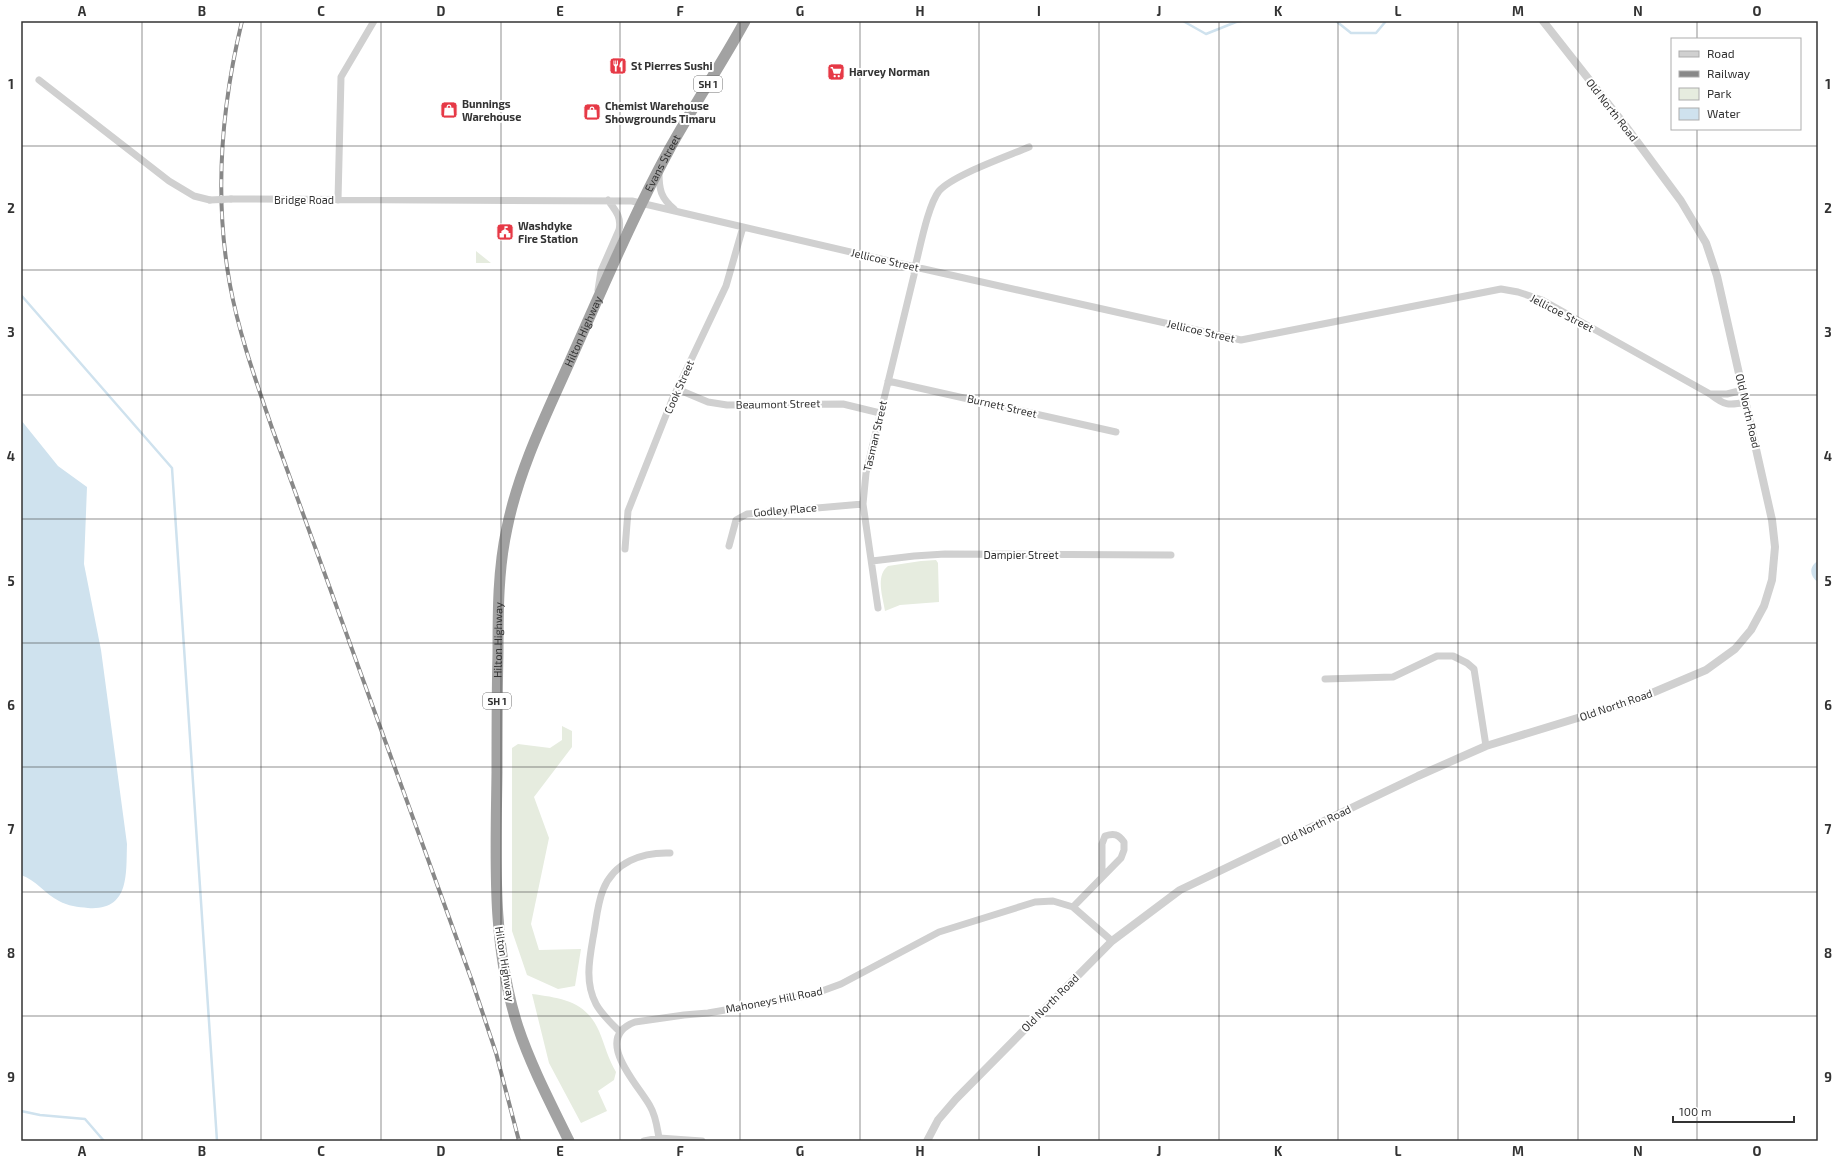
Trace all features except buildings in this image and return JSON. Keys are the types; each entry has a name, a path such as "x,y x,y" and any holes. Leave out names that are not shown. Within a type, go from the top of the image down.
{"highway":[{"name":"Evans Street","path":"642,202 659,169 745,21"},
{"name":"Hilton Highway","path":"569,1141 536,1071 518,1027 502,957 496,887 498,600 506,531 518,485 534,442 642,202"}],"street":[{"path":"338,200 341,77 374,21"},
{"name":"Old North Road","path":"927,1141 938,1120 956,1098 1112,941 1180,890 1418,776 1486,746 1633,701 1706,670 1736,650 1751,630 1764,606 1772,580 1775,548 1772,520 1714,265 1706,243 1695,222 1633,136 1543,21"},
{"name":"Bridge Road","path":"39,80 169,181 194,196 210,200 608,200 642,202"},
{"name":"Tasman Street","path":"878,608 863,504 868,462 915,267 931,208 939,192 951,181 1029,147"},
{"path":"659,169 660,193 664,201 674,210"},
{"path":"597,301 600,271 619,230 621,222 608,200"},
{"name":"Jellicoe Street","path":"642,202 915,267 1241,340 1501,289 1518,292 1542,300 1710,394 1720,402 1726,404 1746,402"},
{"name":"Cook Street","path":"625,549 628,510 677,389 726,286 743,227"},
{"name":"Burnett Street","path":"888,381 1116,432"},
{"name":"Beaumont Street","path":"677,389 708,402 727,405 843,404 880,413"},
{"path":"1710,394 1727,394 1743,390"},
{"name":"Godley Place","path":"729,546 736,520 747,514 863,504"},
{"name":"Dampier Street","path":"872,561 939,555 1172,556"},
{"path":"1325,679 1393,677 1437,656 1453,656 1467,662 1474,669 1486,746"},
{"path":"1073,907 1120,858 1124,842 1119,836 1112,833 1105,836 1102,844 1102,876"},
{"path":"659,1138 657,1122 652,1110 618,1054 617,1039 620,1032 607,1019 596,1004 588,975 602,891 608,879 619,867 634,858 650,853 670,853"},
{"name":"Mahoneys Hill Road","path":"620,1032 635,1022 708,1013 811,995 827,990 939,932 1018,906 1053,901 1073,907 1112,941"},
{"path":"644,1141 659,1138 702,1141"}],"green space":[{"path":"476,251 491,263 476,263"},
{"path":"936,560 938,563 939,602 900,605 885,611 881,581 884,570 888,566"},
{"path":"562,726 572,731 572,747 534,797 549,838 531,924 539,950 581,949 575,986 558,989 527,975 512,931 512,748 518,744 550,748 562,740"},
{"path":"532,994 553,997 572,1003 580,1007 594,1021 616,1072 614,1080 598,1091 607,1111 581,1123 549,1063"}],"water":[{"path":"21,420 58,466 87,487 84,564 101,650 127,844 123,888 119,897 112,903 102,907 88,908 62,903 49,895 31,880 21,875"},
{"path":"1818,561 1818,582 1813,577 1811,571 1815,563"}],"waterway":[{"path":"1183,21 1206,34 1242,21"},
{"path":"1336,21 1351,33 1376,33 1386,21"},
{"path":"21,295 172,468 217,1141"},
{"path":"21,1111 40,1115 85,1119 104,1141"}],"railway":[{"path":"242,21 229,87 222,153 221,186 225,252 238,321 248,357 272,428 472,981 496,1053 519,1141"}],"place":[{"name":"St Pierres Sushi","path":"618,66"},
{"name":"Harvey Norman","path":"836,72"},
{"name":"Bunnings Warehouse","path":"449,110"},
{"name":"Chemist Warehouse Showgrounds Timaru","path":"592,112"},
{"name":"Washdyke Fire Station","path":"505,232"}]}
